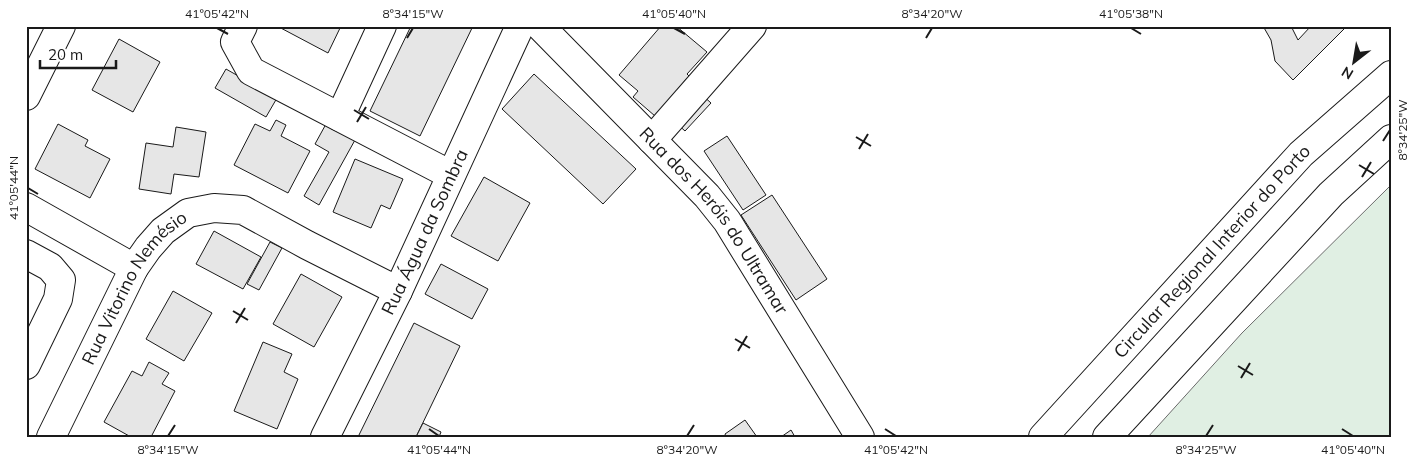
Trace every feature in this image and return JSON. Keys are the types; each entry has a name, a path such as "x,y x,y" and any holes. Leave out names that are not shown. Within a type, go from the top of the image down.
{"main road":[{"path":"26,96 61,26"},
{"path":"242,26 235,42 251,70 451,175"},
{"path":"340,118 382,26"},
{"name":"Rua Água da Sombra","path":"325,437 398,290 520,26"},
{"name":"Rua dos Heróis do Ultramar","path":"540,26 707,196 727,221 860,437"},
{"path":"652,140 752,26"},
{"name":"Circular Regional Interior do Porto","path":"1044,437 1301,154 1391,75"},
{"path":"1107,437 1330,194 1391,139"},
{"name":"Rua Vitorino Nemésio","path":"51,437 134,268 163,231 188,213 214,208 243,210 307,245 398,290"},
{"path":"28,212 134,268"},
{"path":"26,254 50,267 61,280 58,300 26,365"}],"green space":[{"path":"1391,185 1391,437 1148,437 1242,333"}],"building":[{"path":"277,26 341,26 328,53"},
{"path":"411,26 473,26 420,136 370,111"},
{"path":"661,26 676,26 707,52 687,74 689,76 655,116 633,97 638,91 619,75"},
{"path":"1263,26 1291,26 1298,40 1311,26 1347,26 1293,80 1275,61 1271,40"},
{"path":"119,39 160,62 133,112 92,90"},
{"path":"226,69 277,98 266,117 215,88"},
{"path":"534,74 636,169 603,204 502,109"},
{"path":"701,94 711,103 685,131 675,122"},
{"path":"276,120 286,125 281,136 310,151 288,193 234,165 255,124 270,131"},
{"path":"58,124 88,140 85,146 110,159 90,198 35,169"},
{"path":"326,124 355,140 319,205 304,196 329,152 315,144"},
{"path":"176,127 206,132 199,177 174,174 171,194 139,189 146,143 173,147"},
{"path":"727,136 766,195 743,210 704,151"},
{"path":"355,159 403,179 390,209 381,205 371,228 333,212"},
{"path":"484,177 530,203 498,261 451,236"},
{"path":"772,195 827,279 796,300 741,215"},
{"path":"214,231 261,257 243,289 196,264"},
{"path":"270,242 282,248 259,290 247,284"},
{"path":"441,264 488,289 472,319 425,294"},
{"path":"301,274 342,297 314,347 273,324"},
{"path":"173,291 212,313 184,361 146,339"},
{"path":"414,323 460,346 416,437 358,437"},
{"path":"263,342 292,354 284,372 298,379 277,429 234,411"},
{"path":"149,362 169,373 162,384 175,391 151,437 131,437 104,422 132,371 142,376"},
{"path":"745,420 757,437 726,437 725,434"},
{"path":"423,423 441,432 439,437 416,437"},
{"path":"791,430 795,437 781,437"}]}
